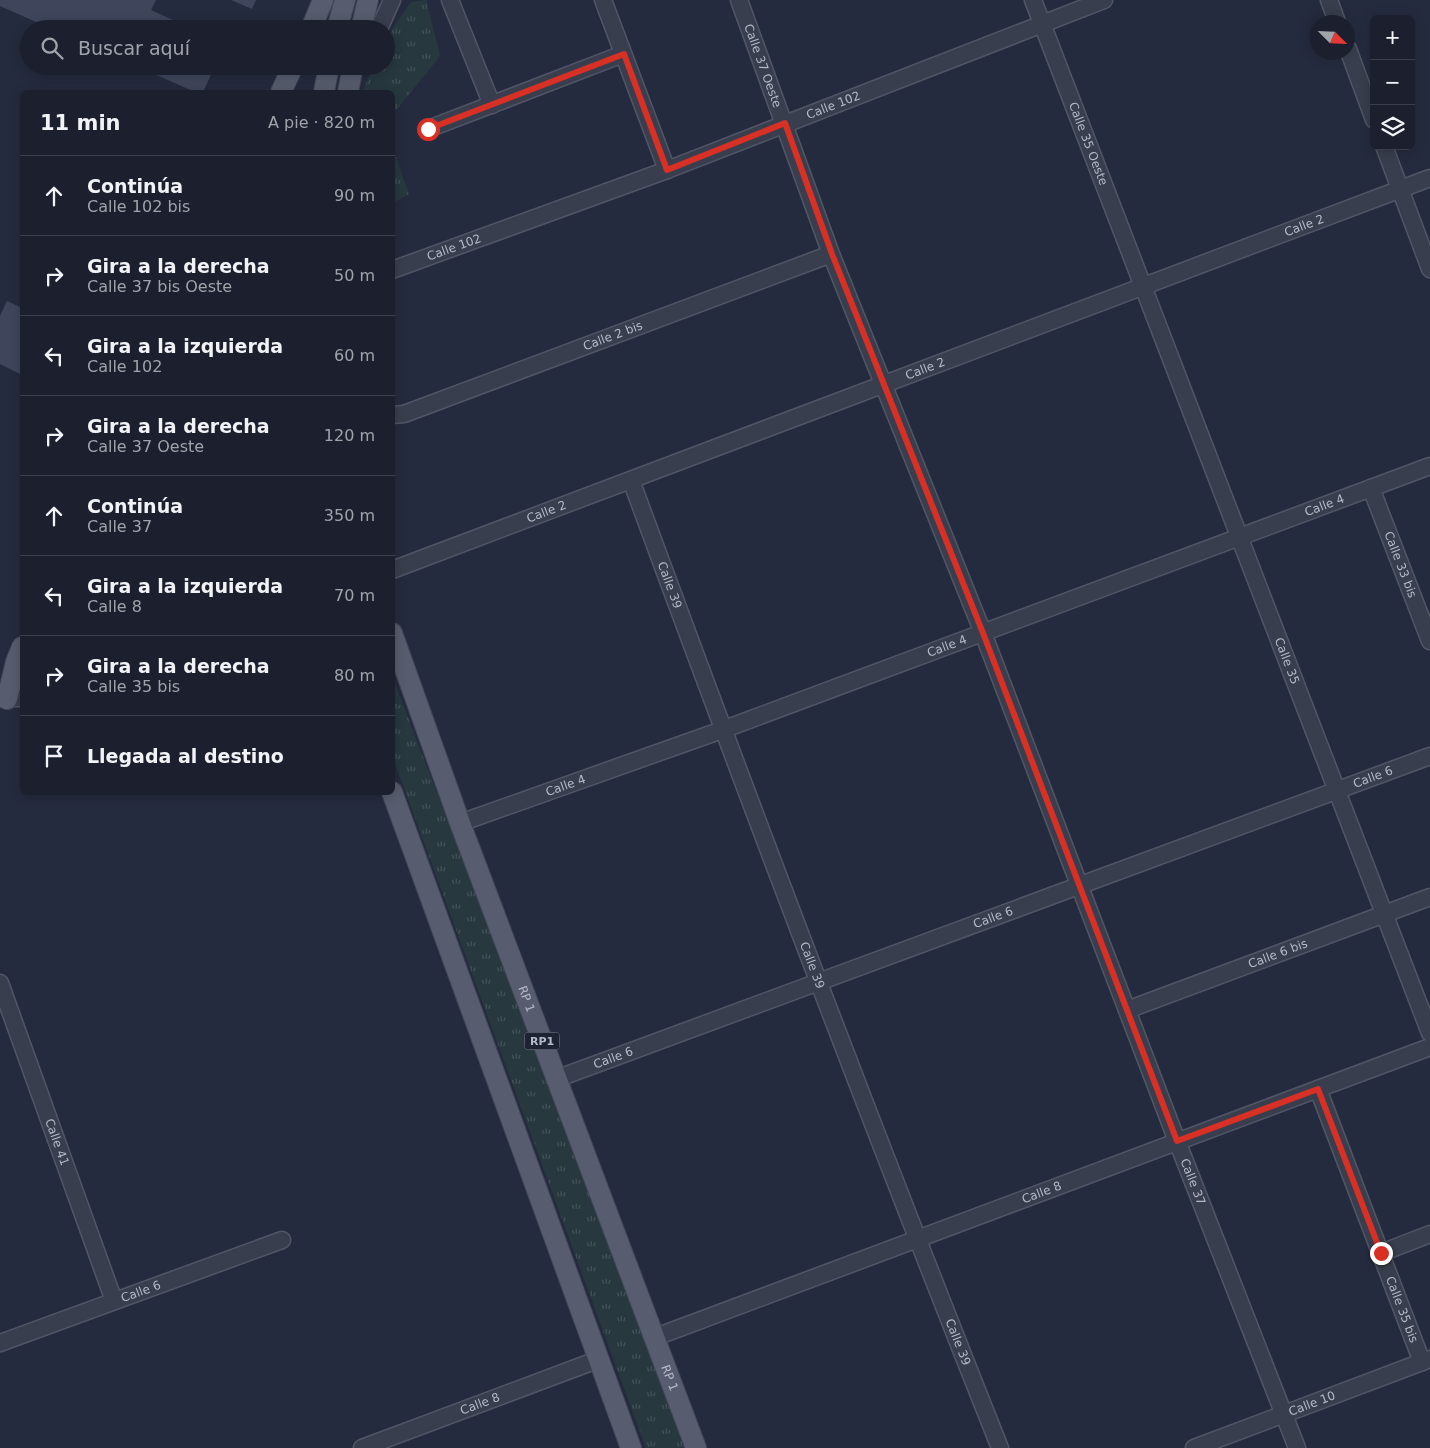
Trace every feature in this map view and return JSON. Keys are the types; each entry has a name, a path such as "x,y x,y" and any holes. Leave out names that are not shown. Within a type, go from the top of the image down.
{"main road":[{"path":"315,20 323,0"},
{"path":"339,20 345,0"},
{"path":"363,20 368,0"},
{"path":"282,90 289,75"},
{"path":"324,90 327,75"},
{"path":"348,90 351,75"},
{"name":"RP 1","path":"395,641 460,823 696,1448"},
{"path":"7,702 20,652"},
{"path":"393,795 631,1448"}],"street":[{"path":"383,20 392,0"},
{"path":"450,0 492,105"},
{"path":"603,0 667,170"},
{"name":"Calle 37 Oeste","path":"739,0 832,254 883,385"},
{"name":"Calle 35 Oeste","path":"1033,0 1142,287"},
{"name":"Calle 102","path":"395,269 667,170 1104,0"},
{"path":"1329,0 1335,15"},
{"path":"428,129 624,54"},
{"path":"1352,60 1370,109"},
{"path":"353,90 359,75"},
{"path":"1385,150 1430,269"},
{"name":"Calle 2","path":"395,569 1430,178"},
{"name":"Calle 2 bis","path":"395,415 404,414 832,254"},
{"name":"Calle 35","path":"1142,287 1430,1033"},
{"name":"Calle 37","path":"883,385 983,633 1078,885 1297,1448"},
{"name":"Calle 4","path":"460,823 722,730 1237,536 1430,466"},
{"name":"Calle 39","path":"630,480 722,730 917,1240 1000,1448"},
{"name":"Calle 33 bis","path":"1371,488 1430,641"},
{"name":"Calle 6","path":"556,1079 1430,756"},
{"name":"Calle 6 bis","path":"1127,1010 1430,897"},
{"name":"Calle 41","path":"0,983 114,1302"},
{"name":"Calle 8","path":"653,1338 1430,1047"},
{"name":"Calle 35 bis","path":"1318,1089 1381,1253 1426,1360"},
{"path":"1381,1253 1430,1234"},
{"name":"Calle 6","path":"0,1343 282,1240"},
{"name":"Calle 8","path":"362,1448 598,1360"},
{"name":"Calle 10","path":"1194,1448 1426,1360"}],"green space":[{"path":"426,0 440,56 395,112 395,90 363,90 370,75 395,75 395,25 411,2"},
{"path":"395,155 409,194 395,202"},
{"path":"395,684 688,1448 646,1448 395,763"}],"building":[{"path":"0,0 156,0 151,10 173,20 32,20 0,6"},
{"path":"231,0 256,0 252,9"},
{"path":"156,75 211,75 204,90 190,90"},
{"path":"7,301 20,307 20,374 0,364 0,316"}],"route":[{"path":"428,129 624,54 667,170 785,123 832,254 983,633 1177,1141 1318,1089 1381,1253"}]}
